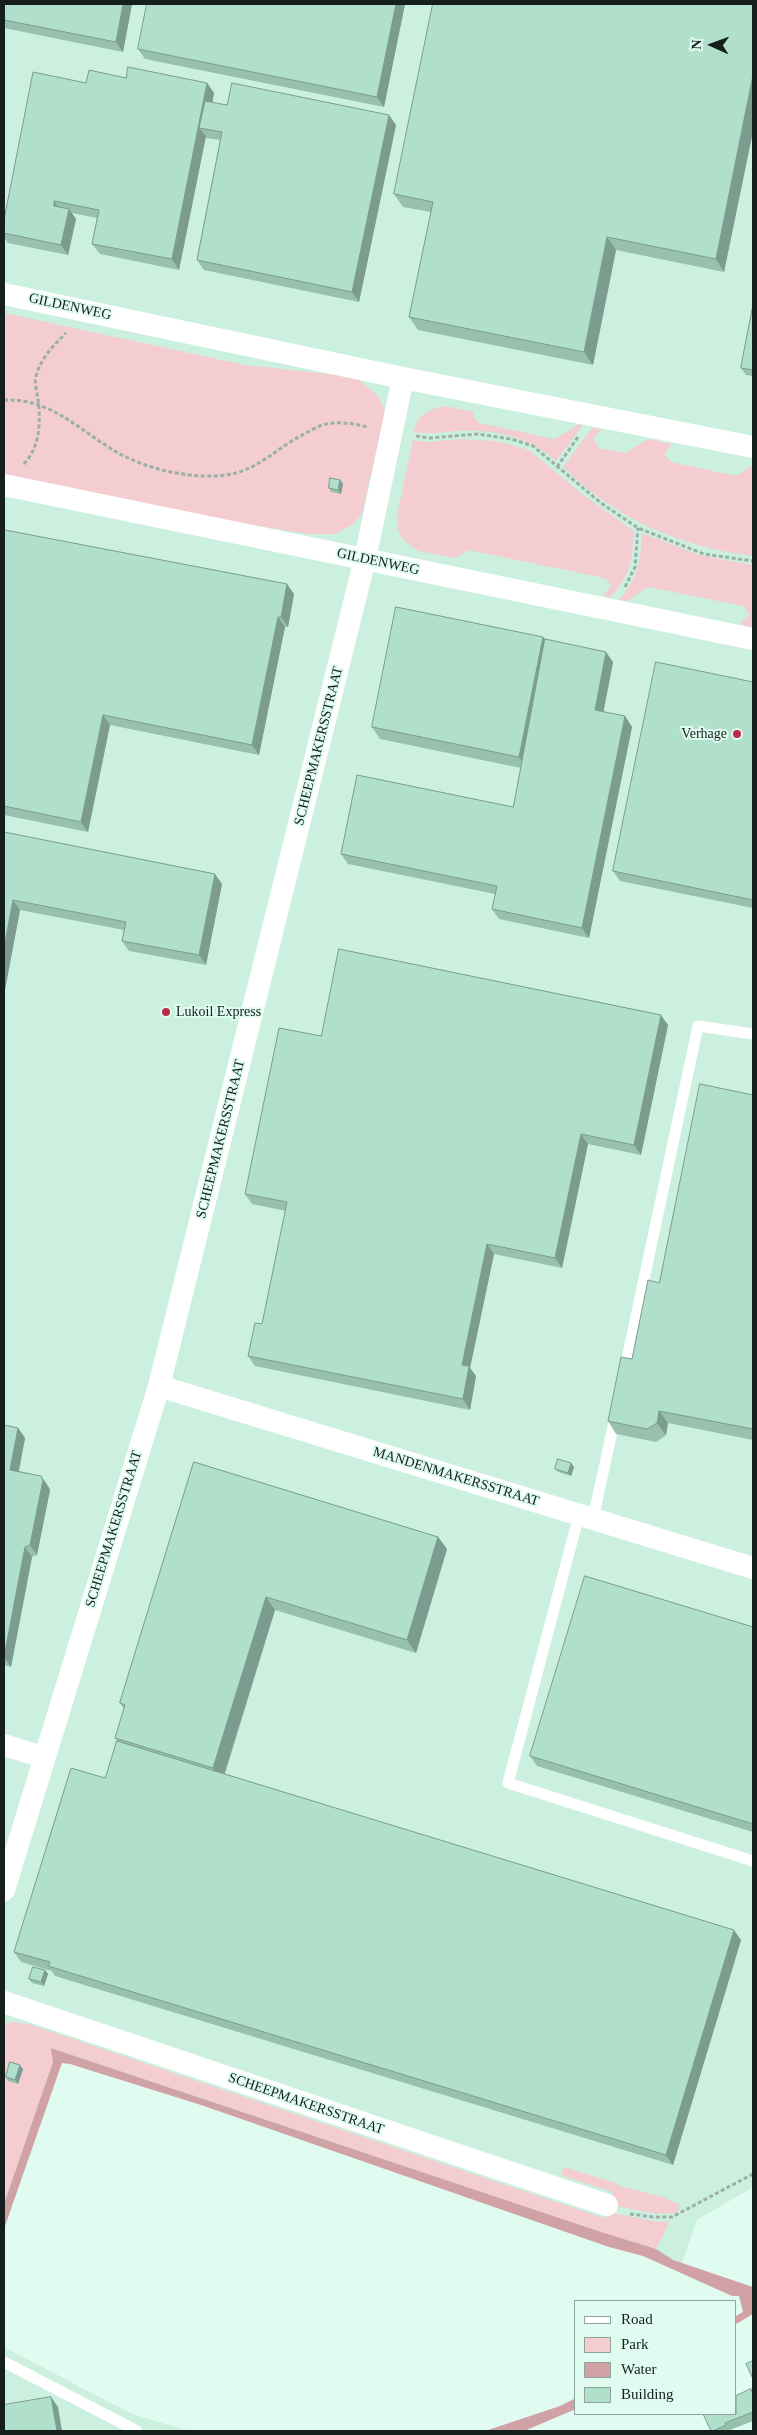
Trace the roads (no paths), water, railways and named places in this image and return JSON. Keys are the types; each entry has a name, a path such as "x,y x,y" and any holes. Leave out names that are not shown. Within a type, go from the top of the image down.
{"street":[{"name":"GILDENWEG","path":"4,294 403,378 753,446"},
{"name":"SCHEEPMAKERSSTRAAT","path":"4,1890 43,1757 159,1386 365,559 403,378"},
{"name":"GILDENWEG","path":"4,485 753,639"},
{"name":"MANDENMAKERSSTRAAT","path":"159,1386 753,1568"},
{"path":"4,1745 43,1757"},
{"name":"SCHEEPMAKERSSTRAAT","path":"4,2002 608,2205"}],"lane":[{"path":"622,1384 698,1026 753,1034"},
{"path":"618,1403 508,1783 753,1861"},
{"path":"4,2362 136,2431"}],"water":[{"path":"51,2048 656,2249 673,2260 753,2287 753,2314 737,2323 737,2315 743,2312 739,2296 732,2296 643,2256 609,2247 201,2105 62,2063 4,2229 4,2204 53,2062"},
{"path":"574,2399 574,2410 524,2431 485,2431 560,2406"}],"place":[{"name":"Verhage","path":"737,734"},
{"name":"Lukoil Express","path":"166,1012"}]}
